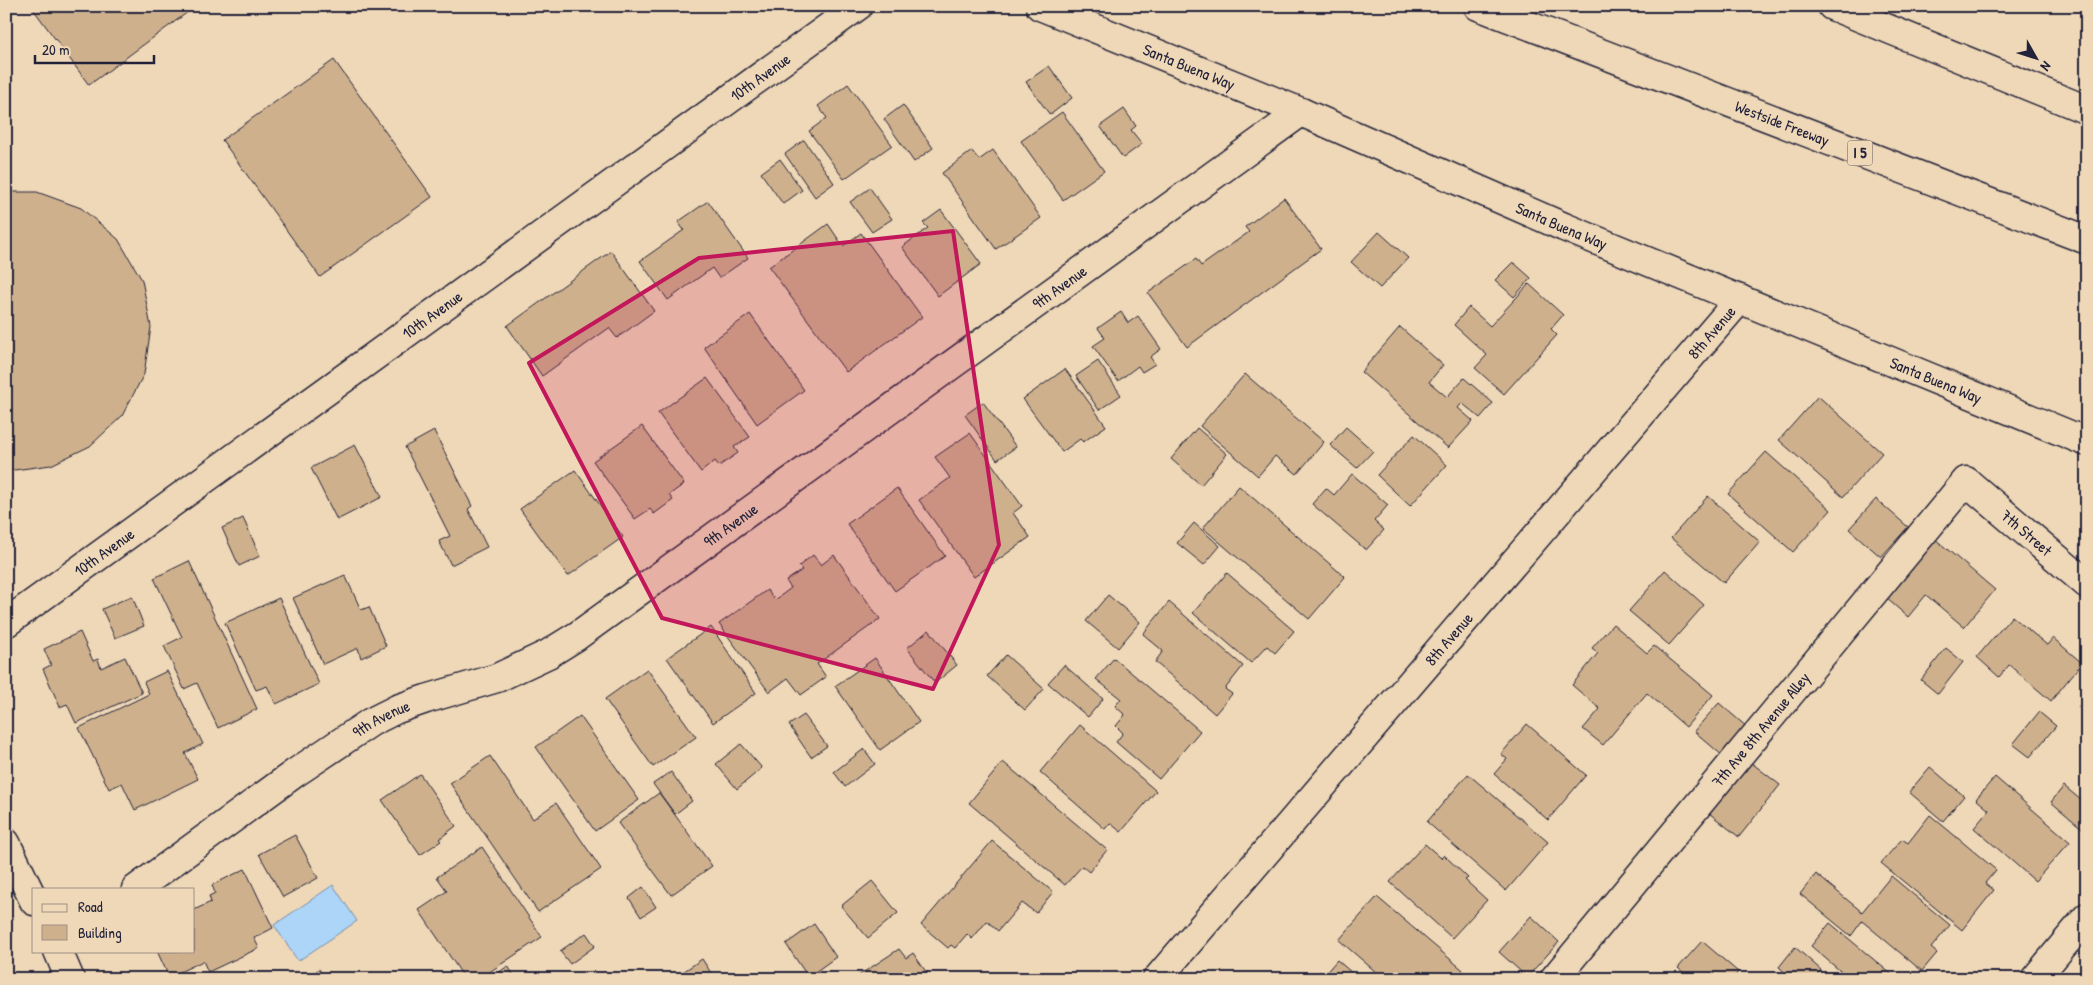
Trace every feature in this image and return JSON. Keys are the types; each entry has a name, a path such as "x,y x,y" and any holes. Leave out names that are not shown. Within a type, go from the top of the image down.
{"main road":[{"name":"10th Avenue","path":"6,623 858,6"},
{"name":"Santa Buena Way","path":"1040,6 1301,112 1564,227 2087,442"},
{"name":"Westside Freeway","path":"1478,6 2087,240"},
{"path":"1832,6 2087,110"},
{"name":"9th Avenue","path":"137,888 295,773 371,722 397,709 497,678 548,654 620,606 1301,112"},
{"name":"8th Avenue","path":"1157,979 1740,299"},
{"name":"7th Street","path":"1966,481 2087,584"},
{"name":"7th Ave 8th Avenue Alley","path":"1554,979 1966,481"},
{"path":"6,843 32,897"},
{"path":"2035,979 2087,917"},
{"path":"58,952 70,979"}],"highlighted area":[{"path":"953,231 999,545 933,689 662,618 529,363 699,258"}],"water":[{"path":"333,885 357,921 298,961 274,925"}],"building":[{"path":"31,6 196,6 89,85"},
{"path":"334,60 432,197 320,277 222,140"},
{"path":"1049,66 1072,98 1050,115 1026,82"},
{"path":"848,84 892,145 844,179 809,131 827,118 818,106"},
{"path":"903,105 933,148 914,162 884,119"},
{"path":"1124,109 1136,126 1131,130 1142,144 1123,158 1100,126"},
{"path":"1062,112 1104,171 1063,200 1021,141"},
{"path":"804,140 834,183 815,197 785,154"},
{"path":"993,150 1041,218 996,249 942,173 972,151 979,160"},
{"path":"780,159 802,190 783,204 761,173"},
{"path":"870,188 892,219 872,232 850,202"},
{"path":"6,192 37,192 81,208 118,239 142,280 151,327 144,374 122,416 90,446 51,465 7,471"},
{"path":"1284,198 1321,249 1187,347 1148,293 1196,259 1201,266 1249,232 1245,227"},
{"path":"708,201 748,258 719,278 712,268 668,300 640,261 684,230 678,222"},
{"path":"941,210 981,264 938,296 902,247 928,228 923,223"},
{"path":"828,224 843,246 861,233 922,317 846,372 769,267"},
{"path":"1379,232 1408,258 1380,288 1351,262"},
{"path":"611,251 654,311 617,338 609,328 542,376 507,326"},
{"path":"1513,262 1531,278 1514,297 1495,280"},
{"path":"1529,284 1563,315 1551,329 1557,335 1504,394 1475,368 1487,355 1454,325 1469,307 1490,326"},
{"path":"1121,312 1128,323 1138,316 1161,349 1150,357 1155,364 1142,372 1138,366 1118,381 1093,346 1105,338 1098,328"},
{"path":"750,314 804,390 757,424 704,347"},
{"path":"1400,327 1443,365 1429,382 1447,397 1464,378 1493,403 1480,418 1462,403 1458,408 1473,421 1448,448 1361,372"},
{"path":"1098,361 1121,395 1099,410 1076,376"},
{"path":"1065,369 1106,426 1083,442 1080,439 1062,452 1023,399"},
{"path":"1245,374 1324,442 1297,474 1275,456 1258,476 1200,426"},
{"path":"707,378 750,437 734,447 738,453 719,466 715,461 701,472 658,413"},
{"path":"1818,396 1882,453 1843,497 1779,440"},
{"path":"983,402 1016,447 997,460 965,415"},
{"path":"642,426 684,484 669,495 673,500 654,514 650,509 635,519 593,461"},
{"path":"1346,427 1373,451 1357,468 1330,445"},
{"path":"1197,428 1227,454 1201,485 1171,459"},
{"path":"434,431 472,506 468,509 487,547 451,565 439,541 450,536 405,447"},
{"path":"970,433 1022,506 1013,513 1030,537 974,577 919,500 950,478 935,457"},
{"path":"1414,435 1447,465 1410,506 1377,475"},
{"path":"355,445 382,497 337,520 311,468"},
{"path":"1766,452 1831,510 1793,552 1728,494"},
{"path":"575,470 623,537 568,576 520,509"},
{"path":"1352,474 1388,505 1374,521 1384,530 1366,550 1312,504 1326,488 1334,495"},
{"path":"1239,486 1345,577 1309,619 1203,528"},
{"path":"897,488 945,556 895,591 847,524"},
{"path":"1708,496 1760,542 1724,583 1671,538"},
{"path":"1876,499 1908,527 1881,557 1849,529"},
{"path":"243,518 260,556 239,566 222,528"},
{"path":"1194,523 1220,546 1204,565 1177,543"},
{"path":"1934,538 1995,590 1964,627 1926,595 1908,617 1885,597"},
{"path":"813,555 821,565 834,555 880,619 817,664 826,677 801,695 788,678 769,692 719,624 767,590 775,600 791,588 786,581 802,570 799,566"},
{"path":"189,561 257,709 218,728 197,683 184,689 164,646 182,637 154,578"},
{"path":"1665,570 1704,605 1669,645 1629,611"},
{"path":"1227,573 1294,631 1275,653 1267,646 1251,663 1193,613"},
{"path":"345,575 361,610 369,607 386,646 361,658 358,648 323,664 293,598"},
{"path":"1108,595 1140,622 1118,648 1086,621"},
{"path":"132,596 144,626 115,638 102,609"},
{"path":"279,598 319,684 276,704 267,686 256,690 225,623"},
{"path":"1169,602 1243,666 1225,689 1232,694 1215,714 1155,662 1163,651 1143,634"},
{"path":"2012,616 2047,645 2053,638 2082,663 2051,701 2009,665 1999,677 1977,657"},
{"path":"1613,624 1647,653 1654,646 1713,695 1686,727 1647,693 1603,745 1583,729 1600,709 1572,685 1598,653 1592,648"},
{"path":"711,627 756,693 713,723 667,658"},
{"path":"929,630 957,665 935,683 907,648"},
{"path":"80,632 93,661 98,659 101,668 125,657 142,693 76,723 67,704 60,707 43,669 51,665 44,649"},
{"path":"1946,648 1963,662 1938,694 1921,680"},
{"path":"1006,655 1044,689 1025,710 987,676"},
{"path":"875,658 919,722 880,750 835,686"},
{"path":"1114,658 1200,731 1159,779 1116,742 1123,733 1116,726 1125,715 1115,706 1121,699 1096,679"},
{"path":"1064,665 1103,699 1088,717 1048,683"},
{"path":"647,669 696,737 653,767 605,699"},
{"path":"167,671 203,744 185,753 198,779 135,810 122,783 109,789 79,728 149,694 144,682"},
{"path":"2087,697 2087,714 2078,707"},
{"path":"1719,703 1748,728 1724,757 1694,731"},
{"path":"2039,712 2056,726 2030,757 2013,744"},
{"path":"804,715 827,746 811,757 789,725"},
{"path":"580,716 639,800 595,831 536,747"},
{"path":"1527,724 1586,775 1548,820 1494,774 1507,759 1501,754"},
{"path":"1080,725 1156,791 1121,832 1110,823 1105,829 1040,772"},
{"path":"741,744 762,768 737,789 716,764"},
{"path":"864,749 875,764 845,787 834,772"},
{"path":"490,756 533,819 556,803 601,869 538,912 450,783"},
{"path":"1749,761 1780,785 1739,837 1709,813"},
{"path":"1003,762 1107,850 1089,872 1082,866 1065,885 969,803"},
{"path":"1930,767 1964,796 1943,821 1909,792"},
{"path":"671,772 692,801 675,814 653,784"},
{"path":"420,774 456,826 439,839 441,841 420,855 382,800"},
{"path":"1468,774 1548,842 1506,891 1427,822"},
{"path":"1995,777 2070,842 2035,881 1974,828 1989,810 1976,799"},
{"path":"2064,786 2087,805 2087,826 2084,830 2051,802"},
{"path":"659,793 712,866 671,895 618,823"},
{"path":"1930,815 1996,870 1985,883 1994,890 1962,930 1881,863 1902,839 1908,843"},
{"path":"295,835 318,878 283,897 259,854"},
{"path":"992,841 1053,892 1036,913 1022,903 998,931 987,921 972,939 967,934 955,948 951,945 948,948 921,925"},
{"path":"1425,844 1441,858 1444,855 1468,878 1465,880 1487,900 1452,938 1390,882"},
{"path":"482,847 542,937 479,979 465,979 419,910 447,891 437,877"},
{"path":"245,869 273,928 254,938 259,948 208,972 203,961 169,977 157,952 195,952 195,910 211,902 209,896 215,893 212,885"},
{"path":"1816,874 1862,912 1891,876 1950,925 1931,948 1937,953 1922,971 1862,921 1851,936 1800,894"},
{"path":"872,881 898,913 868,938 841,906"},
{"path":"643,887 656,907 641,917 629,898"},
{"path":"1377,897 1463,970 1456,979 1384,979 1339,940"},
{"path":"1531,916 1559,942 1527,977 1499,952"},
{"path":"1830,923 1897,979 1844,979 1846,976 1811,946"},
{"path":"814,924 836,957 808,977 786,944"},
{"path":"586,933 595,946 570,964 560,951"},
{"path":"1702,941 1738,972 1733,979 1691,979 1678,968"},
{"path":"1795,947 1821,970 1814,979 1792,979 1779,967"},
{"path":"899,949 906,958 913,953 931,979 860,979 858,976"},
{"path":"702,959 715,979 674,978"},
{"path":"1337,960 1359,979 1313,979 1320,971 1324,975"},
{"path":"508,966 516,979 489,979"},
{"path":"319,969 325,979 305,979"}]}
